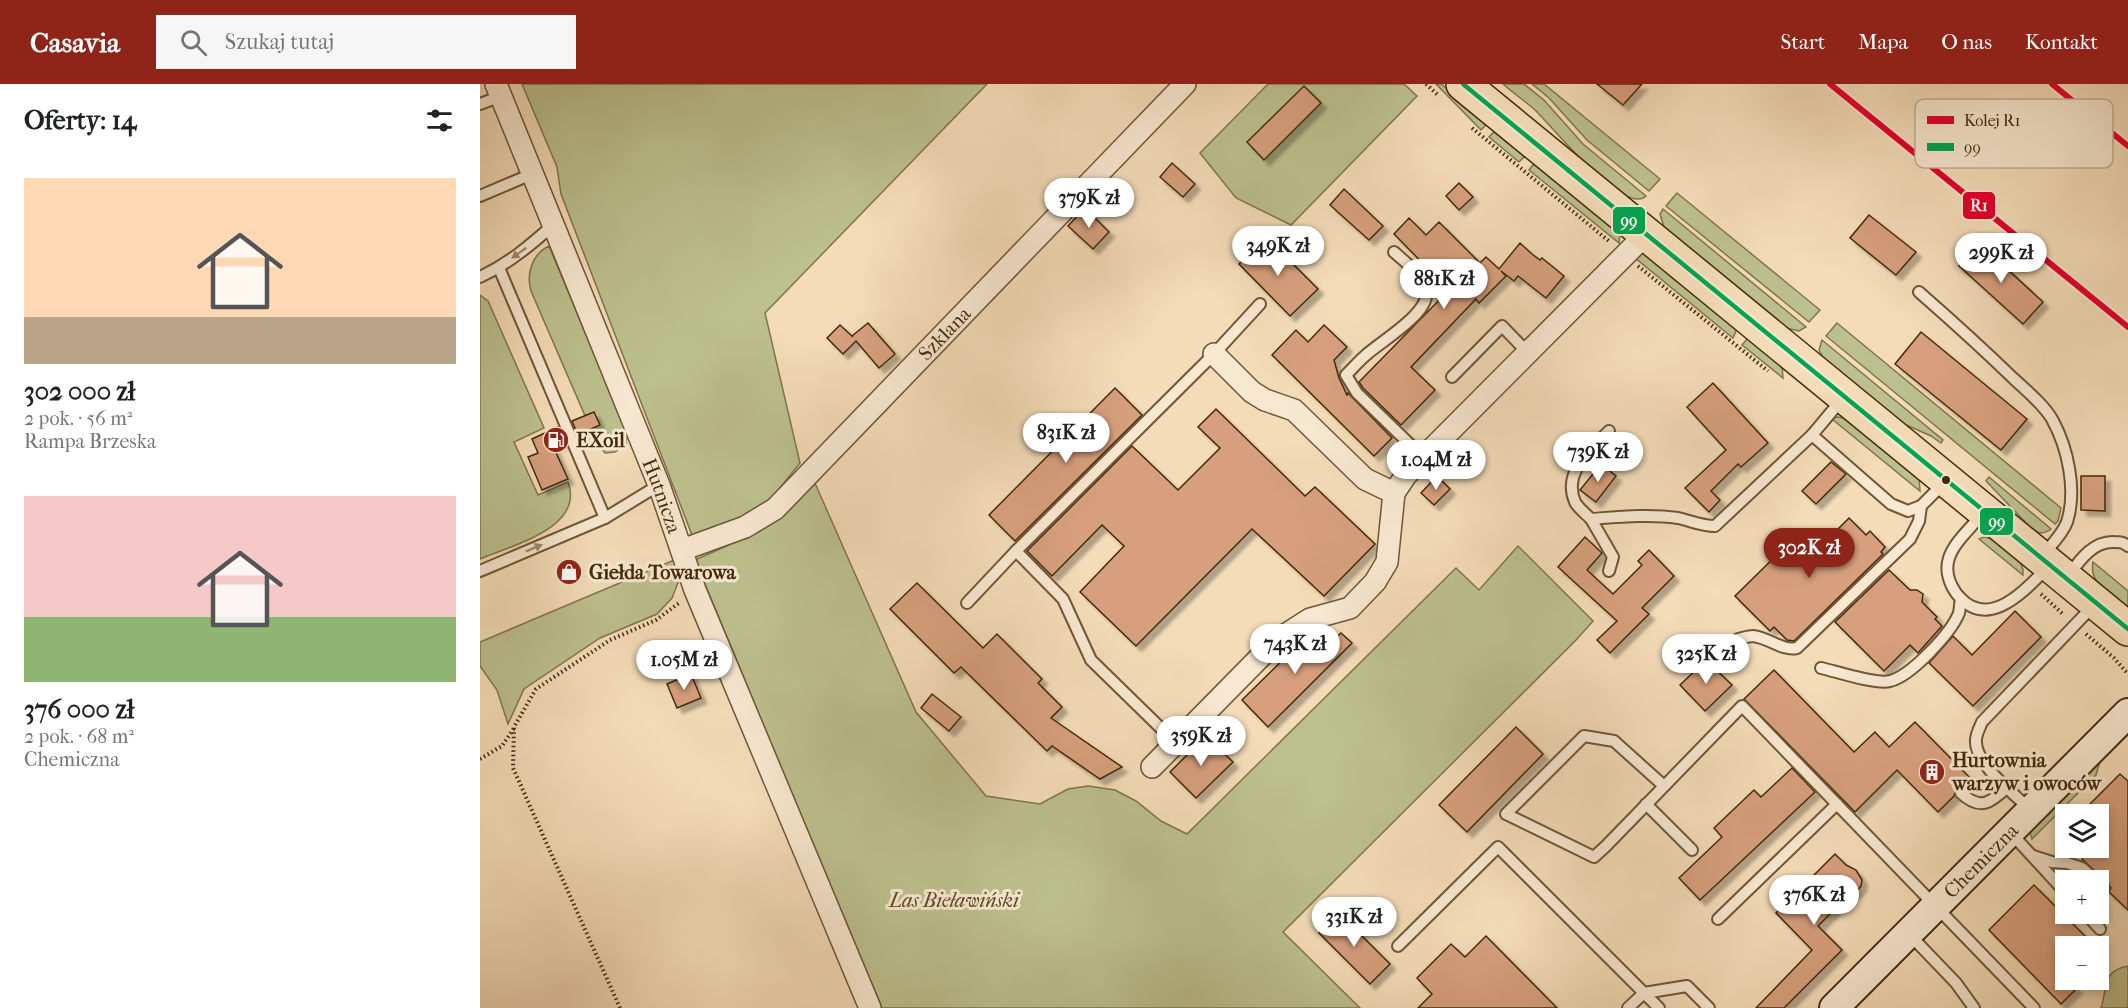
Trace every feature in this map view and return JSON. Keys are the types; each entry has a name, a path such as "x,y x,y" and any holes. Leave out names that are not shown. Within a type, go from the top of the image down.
{"highway":[{"path":"1453,92 1635,244 1844,397 1984,512 2046,571 2086,614 2128,629"}],"street":[{"name":"Szklana","path":"682,550 745,527 775,508 1185,84"},
{"name":"Hutnicza","path":"499,90 660,485 695,590 870,1008"},
{"path":"1152,766 1277,640 1311,619 1350,608 1375,582 1387,562 1394,493 1406,475 1635,244"},
{"path":"1214,354 1252,392 1265,400 1294,410 1365,479 1394,493"},
{"name":"Chemiczna","path":"1834,1008 2128,713"}],"lane":[{"path":"480,104 499,90"},
{"path":"480,196 534,173"},
{"path":"480,277 499,268 554,224"},
{"path":"1394,252 1419,277 1426,293 1424,303 1403,326 1367,354 1346,375 1357,393 1423,457"},
{"path":"499,268 604,518"},
{"path":"1919,292 1988,354 2033,397 2051,418 2069,469 2071,498 2067,521 2046,571"},
{"path":"967,603 1016,551 1214,354 1260,304"},
{"path":"1452,376 1502,326 1527,352"},
{"path":"1591,519 1677,518 1706,526 1715,526 1812,435 1844,397"},
{"path":"1609,431 1579,463 1571,482 1575,503 1591,519 1613,557 1609,571"},
{"path":"1812,435 1891,504 1908,511 1921,507 1946,481"},
{"path":"480,571 604,518 660,485"},
{"path":"1738,639 1751,636 1771,641 1788,650 1797,648 1910,539 1919,521 1921,507"},
{"path":"1984,512 1952,551 1948,561 1947,576 1952,587 1961,599 1970,605 1991,609 2013,600 2046,571 2105,542 2124,543 2128,546"},
{"path":"1016,551 1063,599 1091,660 1176,743"},
{"path":"1821,668 1889,682 1907,673 1949,630 1959,612 1961,599"},
{"path":"2031,810 1978,756 1976,740 1982,722 2086,614"},
{"path":"1664,786 1614,741 1584,736 1506,814 1594,857 1664,786 1742,706 2034,1008"},
{"path":"1961,793 1976,803 1986,803 2007,787"},
{"path":"1646,804 1692,850"},
{"path":"1718,919 1837,804"},
{"path":"2010,831 2055,881"},
{"path":"1398,946 1498,847 1659,1008"},
{"path":"2033,856 2052,862 2067,863 2084,870"},
{"path":"2096,924 2100,928"},
{"path":"1909,934 1956,983 1974,1008"},
{"path":"1628,1008 1644,993 1687,986 1708,1008"}],"path":[{"path":"1426,84 1453,92"},
{"path":"1468,124 1635,244 1774,376"},
{"path":"2046,571 2086,614 2114,658 2128,674"},
{"path":"480,759 502,746 536,689 610,640 656,620 695,590"},
{"path":"514,727 513,768 620,1008"}],"green space":[{"path":"522,84 987,84 765,313 800,463 763,509 742,519 692,535 561,194 557,167"},
{"path":"1268,84 1404,84 1417,96 1291,225 1236,198 1200,153"},
{"path":"1436,84 1441,84 1486,121 1485,126 1481,130"},
{"path":"1503,84 1524,84 1544,100 1583,144 1646,196 1636,199 1622,194 1605,182 1535,110"},
{"path":"1532,84 1544,84 1660,179 1649,191 1587,140 1549,98"},
{"path":"1497,131 1523,151 1524,157 1519,162 1489,137"},
{"path":"1538,164 1620,234 1619,243 1529,170 1533,165"},
{"path":"1677,193 1820,310 1809,322 1666,206"},
{"path":"1663,209 1806,327 1799,331 1786,328 1664,227 1660,214"},
{"path":"549,246 627,432 626,444 615,452 605,453 596,441 531,291 529,278 532,265 538,254"},
{"path":"1645,253 1735,327 1733,338 1634,257"},
{"path":"480,295 488,301 544,428 514,442 538,495 568,482 570,498 566,511 556,523 526,541 480,559"},
{"path":"1837,323 2061,508 2058,521 2055,524 1826,336"},
{"path":"1747,339 1751,339 1782,365 1783,378 1742,345"},
{"path":"1822,340 1943,440 1941,443 1904,424 1824,359 1819,350"},
{"path":"1845,418 1919,478 1920,491 1832,419"},
{"path":"1989,477 2051,529 2042,533 2032,529 1986,481"},
{"name":"Las Bieławiński","path":"814,481 916,712 986,796 1040,804 1068,789 1088,786 1115,790 1136,801 1161,821 1187,834 1456,568 1479,590 1518,546 1593,621 1283,932 1360,1008 881,1008 695,560 760,531"},
{"path":"1984,537 1998,541 2011,550 2020,562 2023,575 1979,539"},
{"path":"674,560 679,580 672,598 657,614 600,638 524,689 508,724 497,690 480,666 480,642"},
{"path":"2093,562 2128,591 2128,609 2109,595 2098,583 2092,570"},
{"path":"2101,758 2096,775 2067,804 2055,804"},
{"path":"2055,804 2055,816 2032,839 2030,833 2032,827"},
{"path":"2128,966 2128,1008 2101,1008 2105,990 2109,990 2109,976 2119,968"}],"building":[{"path":"1597,84 1642,84 1623,105"},
{"path":"1304,86 1321,103 1264,160 1247,142"},
{"path":"1172,163 1195,184 1183,197 1160,177"},
{"path":"1459,183 1473,197 1459,210 1446,196"},
{"path":"1344,189 1383,226 1369,240 1330,205"},
{"path":"1085,208 1109,232 1093,249 1068,226"},
{"path":"1869,215 1916,252 1896,275 1850,238"},
{"path":"1409,218 1426,235 1439,222 1480,263 1486,257 1499,269 1520,243 1564,276 1546,298 1518,276 1514,281 1501,271 1506,276 1479,303 1476,299 1411,367 1435,390 1401,425 1359,382 1449,290 1394,234"},
{"path":"1266,237 1318,289 1290,316 1239,264"},
{"path":"1979,243 2043,302 2023,324 1959,266"},
{"path":"868,323 895,354 879,368 856,341 843,354 827,338 840,325 853,337"},
{"path":"1324,325 1347,347 1334,360 1347,395 1348,393 1392,438 1374,456 1272,355 1296,330 1308,342"},
{"path":"1921,332 2027,419 2001,450 1895,364"},
{"path":"1713,383 1768,443 1741,467 1738,464 1711,491 1720,500 1709,512 1685,488 1726,450 1687,407"},
{"path":"1115,388 1142,415 1015,541 989,515"},
{"path":"1216,409 1305,496 1315,487 1375,544 1324,596 1252,529 1136,646 1080,592 1124,546 1102,525 1052,576 1027,551 1132,446 1178,490 1220,448 1198,427"},
{"path":"594,412 600,425 578,435 572,421"},
{"path":"558,427 564,441 553,446 568,479 542,490 528,457 538,453 532,439"},
{"path":"1831,462 1846,474 1816,504 1802,491"},
{"path":"1601,464 1616,476 1596,502 1580,490"},
{"path":"1437,476 1450,489 1434,505 1421,493"},
{"path":"2081,476 2105,476 2105,511 2081,510"},
{"path":"1849,518 1866,535 1870,531 1885,547 1881,552 1883,554 1794,641 1787,640 1774,627 1770,631 1735,596 1793,539 1804,550 1815,540 1821,546"},
{"path":"1585,537 1602,553 1587,570 1613,594 1642,565 1638,561 1649,550 1674,576 1642,608 1649,614 1610,653 1597,640 1617,621 1558,567"},
{"path":"1889,570 1910,590 1917,590 1923,594 1922,602 1937,617 1935,619 1942,626 1918,653 1910,645 1884,671 1835,622"},
{"path":"917,583 983,648 997,634 1042,679 1038,683 1062,707 1051,718 1122,767 1100,779 1052,746 1047,751 961,667 954,673 890,609"},
{"path":"2015,611 2041,637 1973,706 1929,663 1953,636 1972,655"},
{"path":"1323,629 1334,639 1341,633 1352,643 1268,727 1242,700 1306,637"},
{"path":"1706,660 1732,685 1705,711 1680,685"},
{"path":"1774,670 1854,752 1875,732 1889,747 1915,722 1972,780 1965,787 1956,788 1954,796 1938,812 1897,770 1855,812 1744,699"},
{"path":"691,674 701,698 677,708 667,684"},
{"path":"932,694 961,717 949,731 921,708"},
{"path":"1516,727 1543,754 1467,832 1439,805"},
{"path":"1206,736 1233,762 1196,798 1170,772"},
{"path":"1792,768 1815,792 1700,900 1679,878 1722,837 1714,828 1754,790 1761,797"},
{"path":"2120,774 2128,781 2128,910 2109,892 2111,888 2109,870 2094,870 2082,859 2109,858 2109,804 2090,804"},
{"path":"1835,854 1846,865 1856,870 1862,880 1857,891 1849,895 1818,926 1842,950 1784,1008 1756,1008 1812,950 1776,913"},
{"path":"2034,885 2055,906 2055,924 2073,924 2085,936 2055,936 2055,990 2075,990 2061,1004 1989,930"},
{"path":"1339,913 1390,964 1370,984 1319,933"},
{"path":"1486,936 1557,1008 1418,1008 1432,994 1417,978 1451,944 1465,957"}],"rail line":[{"name":"R1","path":"1830,84 1915,153"},
{"name":"R1","path":"2052,84 2070,99"},
{"name":"R1","path":"2113,134 2128,146"},
{"name":"R1","path":"1933,168 2128,327"}],"transit line":[{"name":"99","path":"1463,84 2128,629"}],"place":[{"name":"EXoil","path":"556,440"},
{"name":"Giełda Towarowa","path":"569,572"},
{"name":"Hurtownia warzyw i owoców","path":"1932,772"}]}
